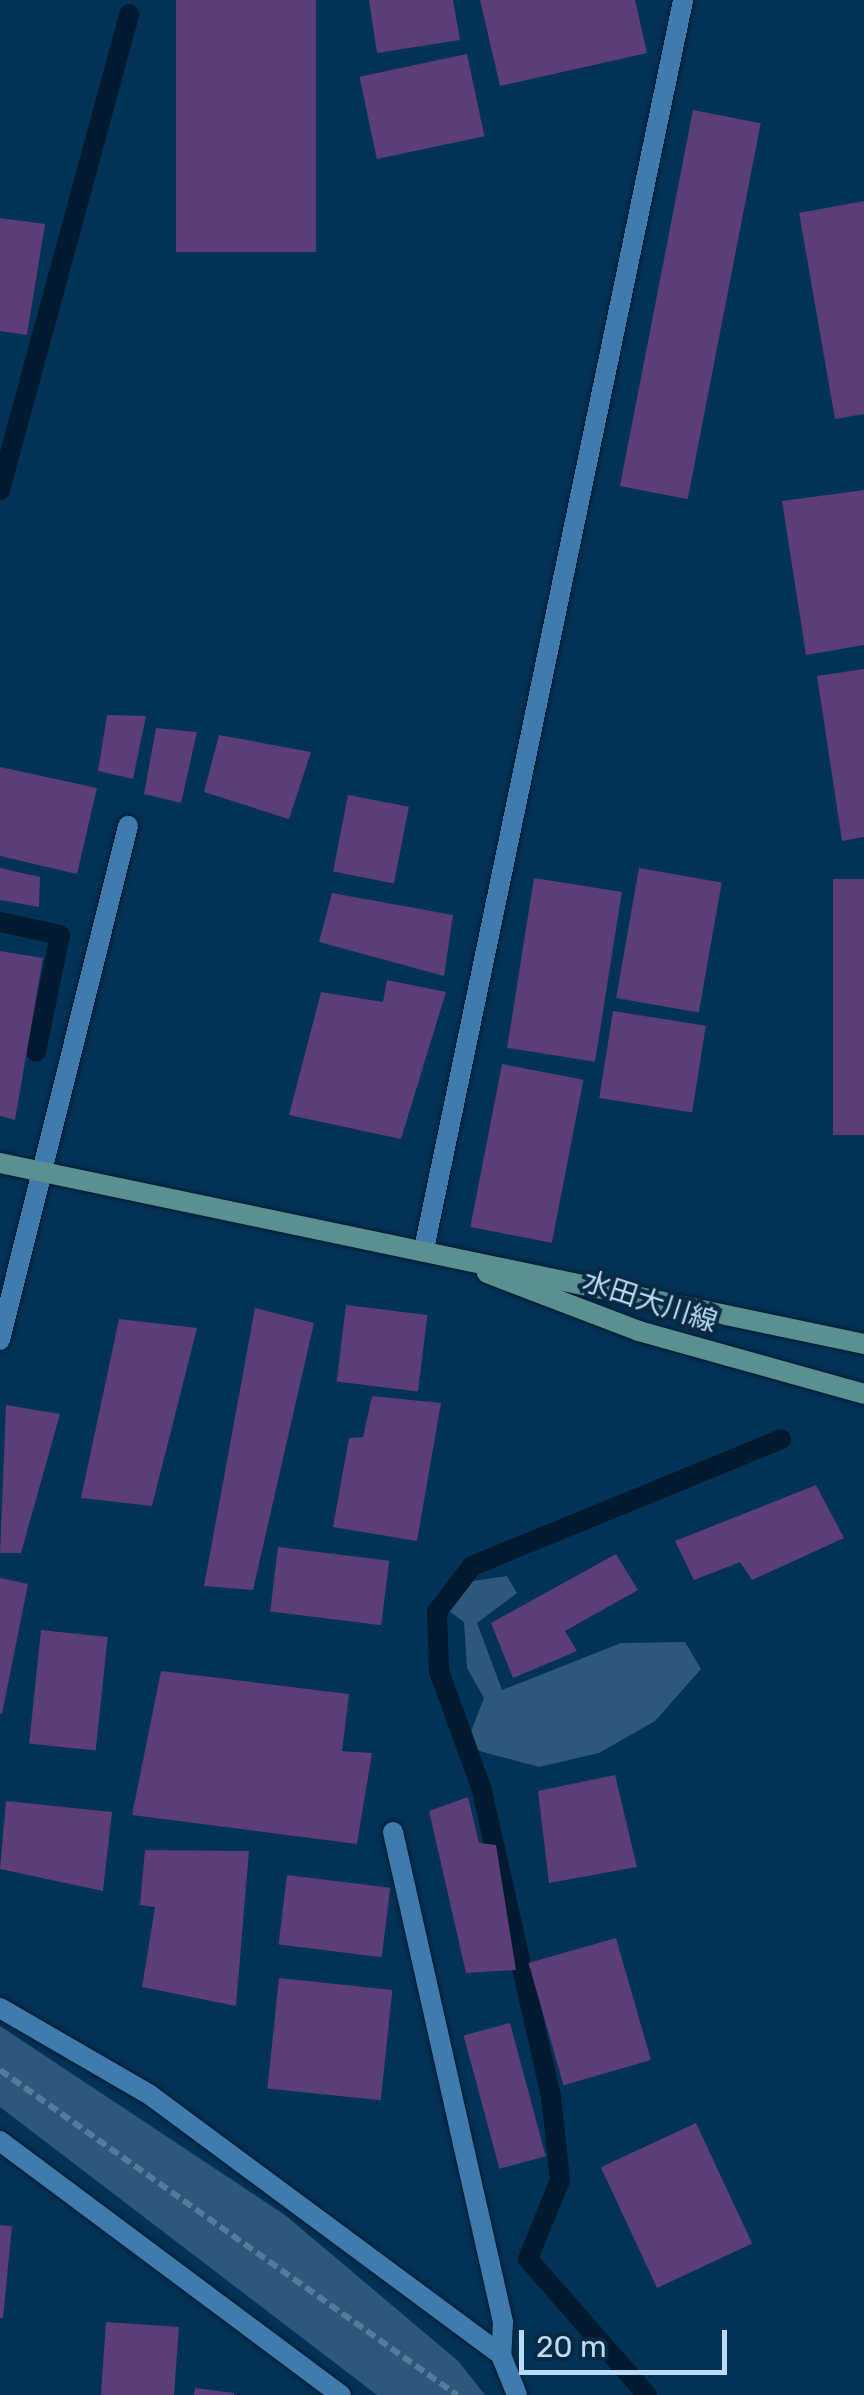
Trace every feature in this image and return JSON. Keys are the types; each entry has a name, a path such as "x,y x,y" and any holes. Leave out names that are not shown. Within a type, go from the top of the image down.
{"main road":[{"name":"水田大川線","path":"0,1163 864,1344"},
{"name":"水田大川線","path":"424,1249 640,1331 864,1394"}],"street":[{"path":"424,1249 683,0"},
{"path":"0,1340 128,826"},
{"path":"393,1832 503,2322 501,2355 517,2395"},
{"path":"0,2008 150,2095 501,2355"},
{"path":"0,2141 342,2395"}],"path":[{"path":"0,2070 456,2395"}],"shaded area":[{"path":"507,1576 517,1593 477,1623 502,1690 621,1643 685,1642 701,1669 655,1721 599,1753 539,1767 465,1747 484,1698 467,1668 464,1622 445,1608 445,1585"},
{"path":"0,2026 285,2215 458,2361 485,2395 377,2395 0,2107"}],"building":[{"path":"176,0 316,0 316,252 176,252"},
{"path":"369,0 453,0 460,40 377,53"},
{"path":"480,0 635,0 647,53 500,86"},
{"path":"467,54 484,136 377,159 359,77"},
{"path":"693,110 761,123 688,499 620,486"},
{"path":"864,201 864,414 835,419 799,213"},
{"path":"0,218 45,224 27,335 0,331"},
{"path":"864,490 864,645 806,655 782,501"},
{"path":"864,669 864,837 842,841 817,676"},
{"path":"107,715 146,716 133,779 98,771"},
{"path":"156,728 197,732 181,803 144,794"},
{"path":"219,735 311,752 289,819 204,792"},
{"path":"0,767 97,788 77,874 0,856"},
{"path":"348,795 409,807 394,883 333,872"},
{"path":"0,868 40,877 39,907 0,900"},
{"path":"639,868 722,883 699,1013 616,998"},
{"path":"534,878 622,892 595,1062 507,1048"},
{"path":"833,879 864,879 864,1135 833,1135"},
{"path":"332,893 453,915 444,976 319,942"},
{"path":"0,951 43,958 15,1120 0,1116"},
{"path":"387,980 446,992 401,1139 289,1115 321,992 383,1002"},
{"path":"613,1011 706,1026 692,1113 599,1098"},
{"path":"502,1064 583,1080 552,1243 470,1227"},
{"path":"346,1305 427,1315 418,1391 337,1381"},
{"path":"255,1308 314,1323 253,1590 204,1586"},
{"path":"119,1319 197,1328 152,1506 81,1498"},
{"path":"372,1396 441,1403 417,1541 333,1527 349,1438 363,1437"},
{"path":"6,1405 60,1414 21,1553 0,1553"},
{"path":"816,1485 844,1538 752,1580 740,1562 694,1580 675,1541"},
{"path":"278,1547 389,1561 381,1625 270,1612"},
{"path":"616,1554 638,1590 565,1631 577,1651 513,1678 491,1623"},
{"path":"0,1578 28,1584 2,1714 0,1714"},
{"path":"41,1630 108,1637 96,1750 29,1743"},
{"path":"161,1671 349,1694 342,1751 372,1753 357,1844 132,1815"},
{"path":"615,1775 637,1867 549,1883 538,1791"},
{"path":"468,1797 479,1843 496,1845 516,1970 466,1973 429,1811"},
{"path":"6,1801 112,1812 103,1891 0,1869"},
{"path":"145,1850 249,1851 236,2006 142,1987 155,1907 140,1905"},
{"path":"287,1875 390,1888 382,1957 278,1944"},
{"path":"616,1938 651,2060 564,2085 529,1963"},
{"path":"279,1978 392,1990 381,2100 267,2088"},
{"path":"510,2023 546,2156 499,2169 464,2035"},
{"path":"696,2123 752,2244 657,2288 601,2167"},
{"path":"0,2225 12,2226 3,2318 0,2318"},
{"path":"106,2322 179,2327 174,2395 101,2395"},
{"path":"195,2388 234,2393 234,2395 194,2395"}],"waterway":[{"path":"0,490 129,14"},
{"path":"0,922 60,935 36,1052"},
{"path":"647,2395 528,2259 560,2180 551,2097 482,1790 439,1671 437,1612 472,1566 781,1439"}]}
